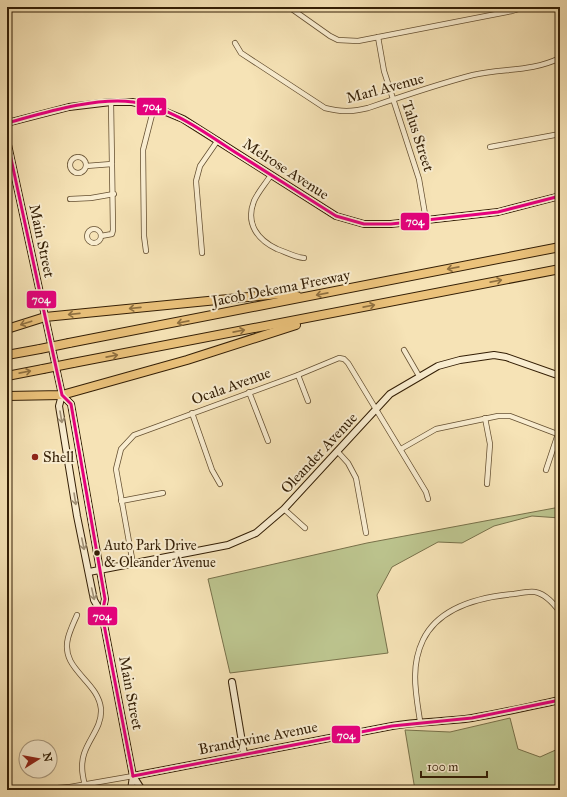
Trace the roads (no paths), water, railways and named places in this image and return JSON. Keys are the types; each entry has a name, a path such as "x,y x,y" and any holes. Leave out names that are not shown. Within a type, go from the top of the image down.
{"highway":[{"name":"Jacob Dekema Freeway","path":"7,355 560,247"},
{"path":"7,376 560,269"},
{"path":"7,329 45,317 279,294 304,297"},
{"path":"7,396 62,395 187,360 331,314"}],"street":[{"path":"289,7 303,18 338,40 358,41 512,11 525,7"},
{"name":"Talus Street","path":"378,37 384,71 419,179 426,220"},
{"name":"Marl Avenue","path":"236,44 241,53 325,108 340,112 355,112 475,75 525,70 546,65 560,58"},
{"path":"101,236 112,234 113,230 114,194 111,102"},
{"name":"Melrose Avenue","path":"7,123 69,107 111,102 132,102 154,107 178,116 336,216 349,220 379,224 506,210 560,196"},
{"path":"146,251 144,236 143,150 154,107"},
{"path":"490,147 560,134"},
{"name":"Main Street","path":"7,140 62,395 59,406 77,516 94,600 102,614 133,776 131,790"},
{"path":"202,253 196,181 200,166 218,140"},
{"path":"86,166 112,164"},
{"path":"271,175 252,206 252,222 257,235 264,243 297,257 304,258"},
{"path":"70,199 91,198 114,194"},
{"path":"404,350 419,376"},
{"name":"Oleander Avenue","path":"89,572 238,542 264,527 284,509 338,452 390,394 419,376 446,363 494,355 506,357 560,376"},
{"name":"Ocala Avenue","path":"121,501 116,469 124,445 134,435 298,375 339,358 348,362 376,410"},
{"path":"298,375 308,401"},
{"path":"249,392 268,441"},
{"name":"Main Street","path":"62,395 71,404 105,599 102,614"},
{"path":"376,410 401,449 428,498"},
{"path":"192,413 212,470 220,484"},
{"path":"401,449 436,428 485,418 510,416 559,435 546,470"},
{"path":"485,418 490,444 487,484"},
{"path":"338,452 348,463 356,478 366,533"},
{"path":"132,564 121,501 163,493"},
{"path":"284,509 304,528"},
{"path":"77,516 90,515"},
{"path":"420,721 415,684 415,668 422,641 436,622 466,603 495,595 535,592 553,601 560,612"},
{"path":"77,615 68,638 68,656 71,665 96,692 101,710 100,723 84,755 82,766 86,790"},
{"path":"232,682 244,754"},
{"name":"Brandywine Avenue","path":"32,790 85,784 133,776 420,721 450,721 474,718 560,700"},
{"name":"Main Street","path":"133,776 142,790"}],"place":[{"name":"Shell","path":"35,457"},
{"name":"Auto Park Drive & Oleander Avenue","path":"97,553"}]}
